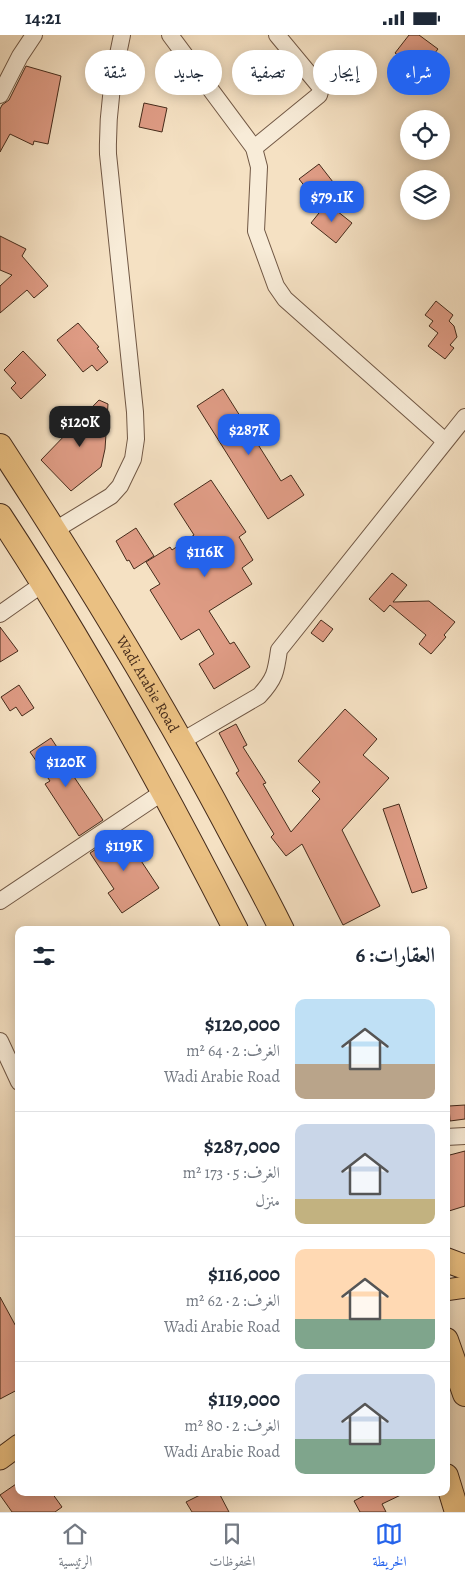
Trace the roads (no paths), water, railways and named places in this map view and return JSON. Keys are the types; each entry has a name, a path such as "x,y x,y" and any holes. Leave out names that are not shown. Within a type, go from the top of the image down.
{"highway":[{"name":"Wadi Arabie Road","path":"0,446 55,530 182,741 280,926"},
{"path":"0,516 44,583 163,792 234,926"},
{"path":"450,1262 465,1268"},
{"path":"450,1352 463,1388"},
{"path":"463,1388 465,1356"},
{"path":"450,1489 457,1512"}],"main road":[{"path":"450,1270 465,1268"},
{"path":"450,1289 465,1287"},
{"path":"0,1459 15,1448"}],"street":[{"path":"0,95 20,56 34,35"},
{"path":"55,530 111,496 120,486 133,459 136,439 135,412 108,154 107,121 112,81 122,35"},
{"path":"170,35 254,147 259,167 256,231 276,286 285,299 445,441"},
{"path":"254,147 319,95 321,88 277,35"},
{"path":"182,741 259,696 267,687 276,672 279,650 465,417"},
{"path":"0,614 44,583"},
{"path":"0,901 163,792"},
{"path":"0,1041 15,1073"},
{"path":"450,1137 465,1136"}]}
